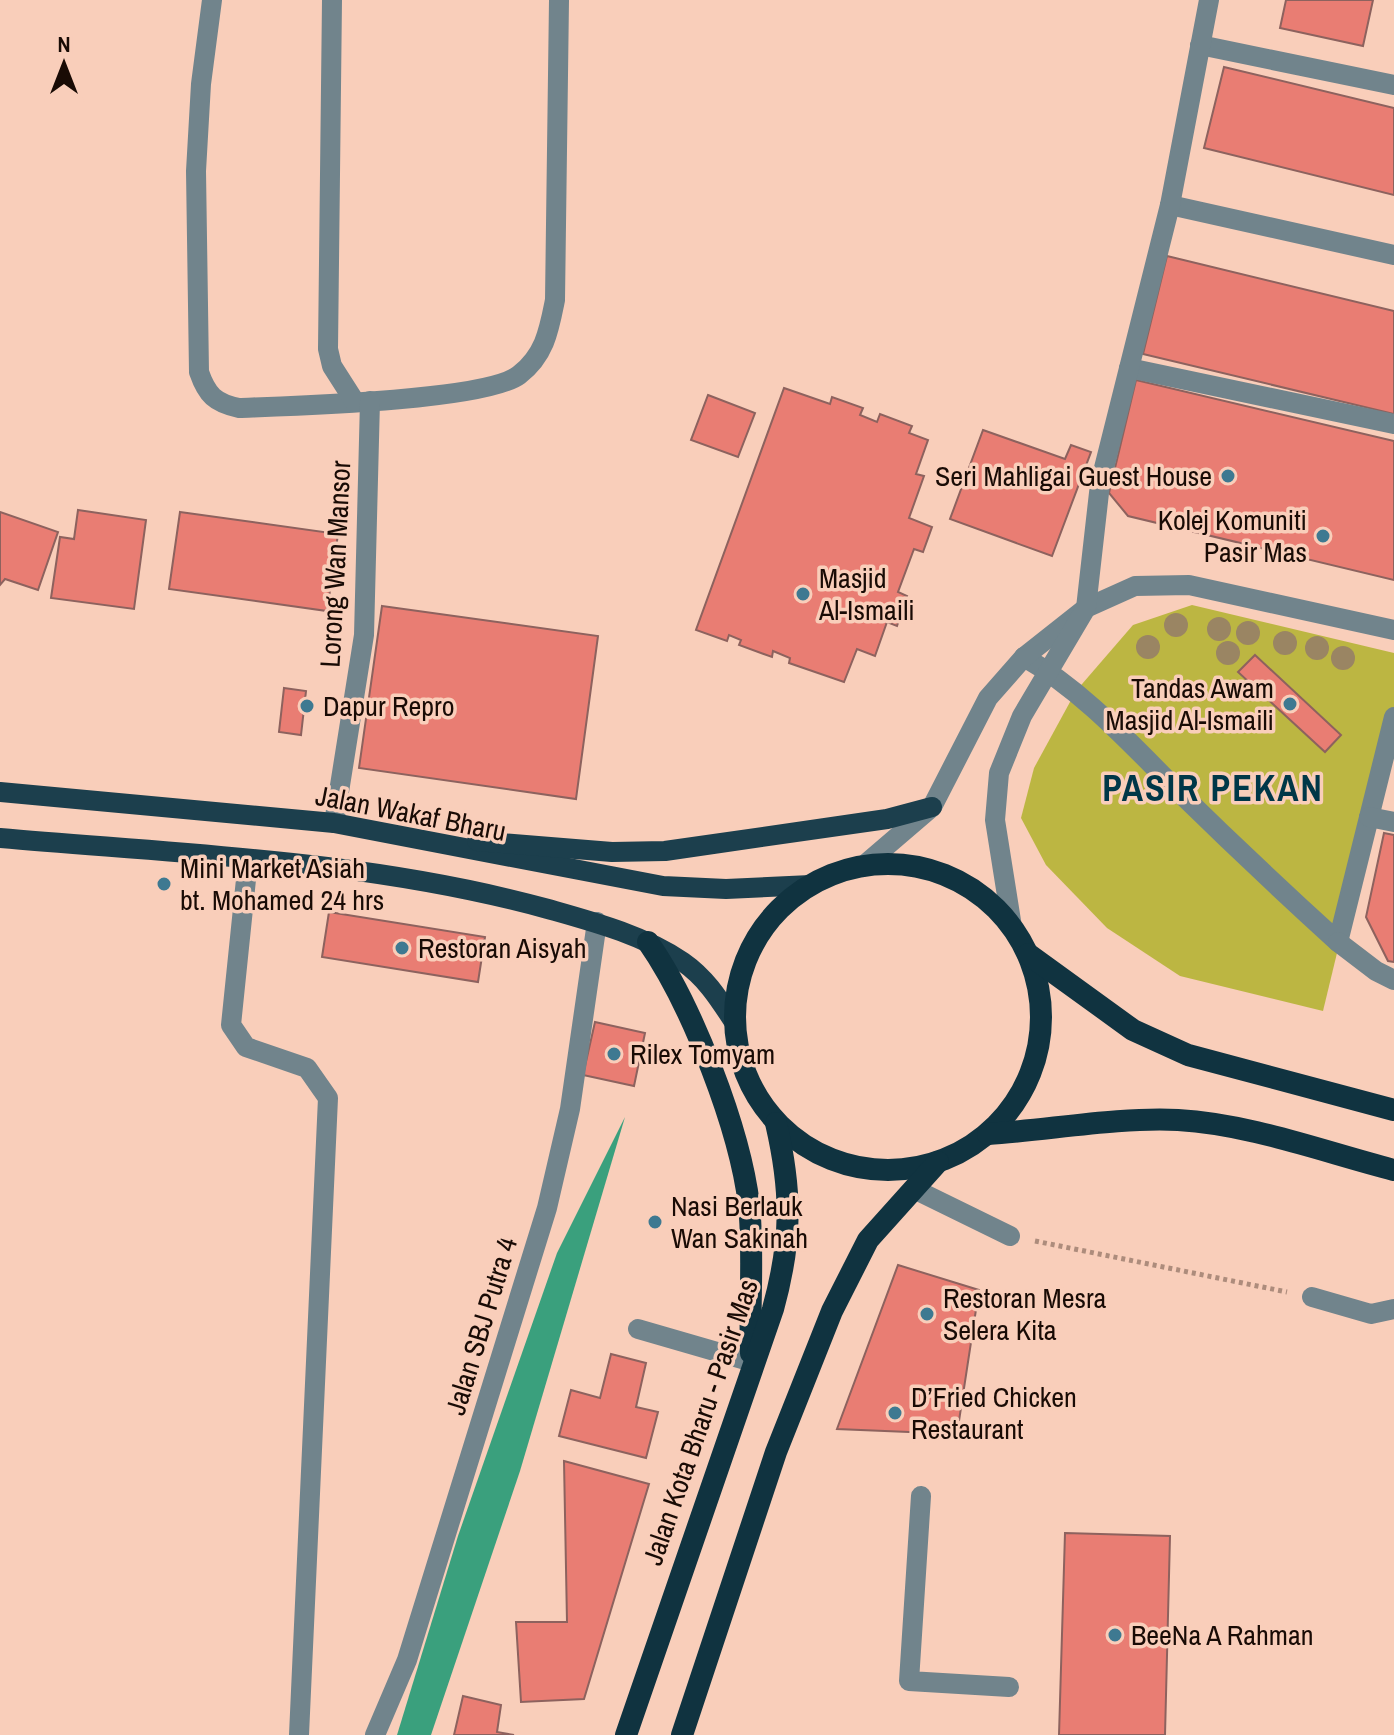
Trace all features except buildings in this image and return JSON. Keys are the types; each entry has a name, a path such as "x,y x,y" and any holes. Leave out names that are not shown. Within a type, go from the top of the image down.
{"highway":[{"path":"895,865 930,870 950,878 989,902 1012,927 1028,954 1038,985 1042,1017 1038,1050 1028,1081 1011,1110 988,1134 938,1162 895,1171 851,1166 811,1150 776,1123 754,1093 739,1059 734,1022 738,981 753,943 778,910 811,885 862,867 895,865"},
{"path":"648,942 669,972 696,1029 743,1174 749,1205 752,1362"},
{"path":"1028,954 1133,1030 1188,1055 1394,1110"},
{"path":"988,1134 1140,1120 1180,1120 1243,1131 1394,1170"},
{"name":"Jalan Kota Bharu - Pasir Mas","path":"626,1735 752,1362 773,1309 786,1260 789,1185 776,1123"},
{"path":"682,1735 776,1452 832,1311 868,1240 938,1162"}],"main road":[{"name":"Jalan Wakaf Bharu","path":"0,792 334,823 514,860 663,886 726,889 811,885"},
{"path":"409,836 612,852 665,851 887,819 932,807"},
{"path":"0,838 248,860 393,877 499,895 597,922 648,942 708,982 734,1022"}],"street":[{"path":"212,0 201,84 196,171 199,372 205,391 219,404 239,408 362,402 466,391 518,377 547,344 555,300 559,0"},
{"path":"332,0 329,358 362,402"},
{"path":"1012,927 995,820 999,773 1022,716 1086,608 1100,484 1170,205 1209,0"},
{"path":"1200,45 1394,85"},
{"path":"1170,205 1394,255"},
{"path":"1129,368 1394,424"},
{"name":"Lorong Wan Mansor","path":"334,823 364,635 362,402"},
{"path":"862,867 932,807 988,698 1024,657 1086,608 1135,586 1189,585 1394,630"},
{"path":"1024,657 1049,671 1121,734 1338,942 1376,971 1394,980"},
{"path":"1338,942 1394,717"},
{"path":"1369,817 1394,822"},
{"path":"248,860 231,1025 246,1047 307,1068 328,1098 299,1735"},
{"name":"Jalan SBJ Putra 4","path":"375,1735 407,1660 547,1208 570,1109 597,922"},
{"path":"914,1189 1010,1236"},
{"path":"1312,1297 1371,1314 1394,1309"},
{"path":"638,1329 752,1362"},
{"path":"921,1496 909,1681 1009,1687"}],"path":[{"path":"1010,1236 1312,1297"}],"shaded area":[{"path":"1192,605 1394,653 1394,717 1323,1011 1180,976 1107,928 1046,865 1021,818 1034,768 1076,691 1133,625"},
{"path":"625,1117 520,1471 431,1735 397,1735 458,1536 557,1253"}],"place":[{"name":"Seri Mahligai Guest House","path":"1228,476"},
{"name":"Kolej Komuniti Pasir Mas","path":"1323,536"},
{"name":"Masjid Al-Ismaili","path":"803,594"},
{"name":"Tandas Awam Masjid Al-Ismaili","path":"1290,704"},
{"name":"Dapur Repro","path":"307,706"},
{"name":"Mini Market Asiah bt. Mohamed 24 hrs","path":"164,884"},
{"name":"Restoran Aisyah","path":"402,948"},
{"name":"Rilex Tomyam","path":"614,1054"},
{"name":"Nasi Berlauk Wan Sakinah","path":"655,1222"},
{"name":"Restoran Mesra Selera Kita","path":"927,1314"},
{"name":"D’Fried Chicken Restaurant","path":"895,1413"},
{"name":"BeeNa A Rahman","path":"1115,1635"}],"district":[{"name":"PASIR PEKAN","path":"1213,788"}]}
